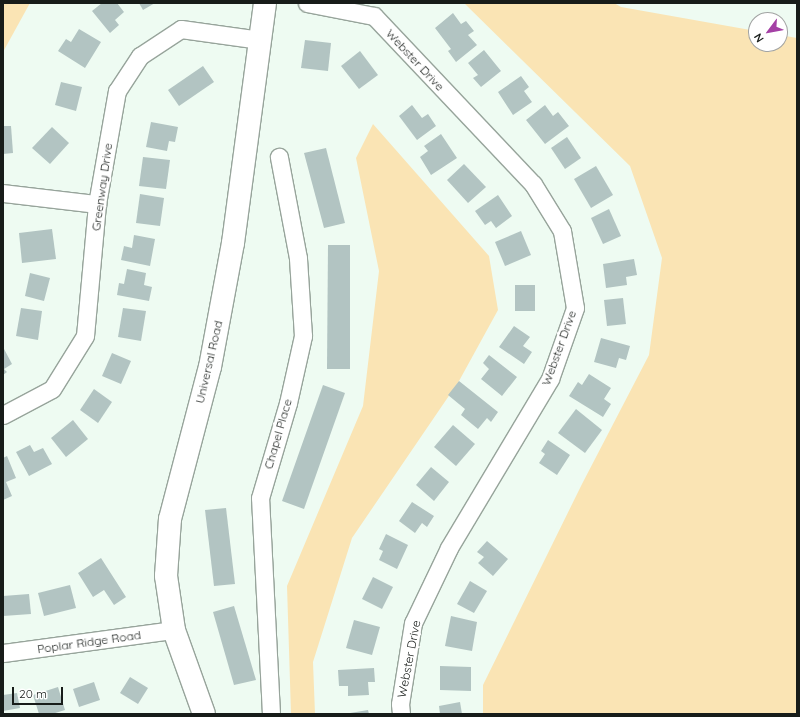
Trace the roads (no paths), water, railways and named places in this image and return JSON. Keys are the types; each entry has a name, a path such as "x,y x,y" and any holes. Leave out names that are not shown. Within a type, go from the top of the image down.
{"street":[{"name":"Universal Road","path":"204,714 174,630 166,576 170,519 210,367 233,243 265,3"},
{"name":"Webster Drive","path":"307,3 376,9 533,184 562,231 575,308 550,379 449,548 413,623 400,704 401,714"},
{"name":"Greenway Drive","path":"3,415 52,388 85,336 97,204 117,91 140,56 181,29 260,40"},
{"name":"Chapel Place","path":"270,714 260,498 288,403 303,336 298,258 279,157"},
{"path":"3,193 97,204"},
{"name":"Poplar Ridge Road","path":"3,653 174,630"}]}
